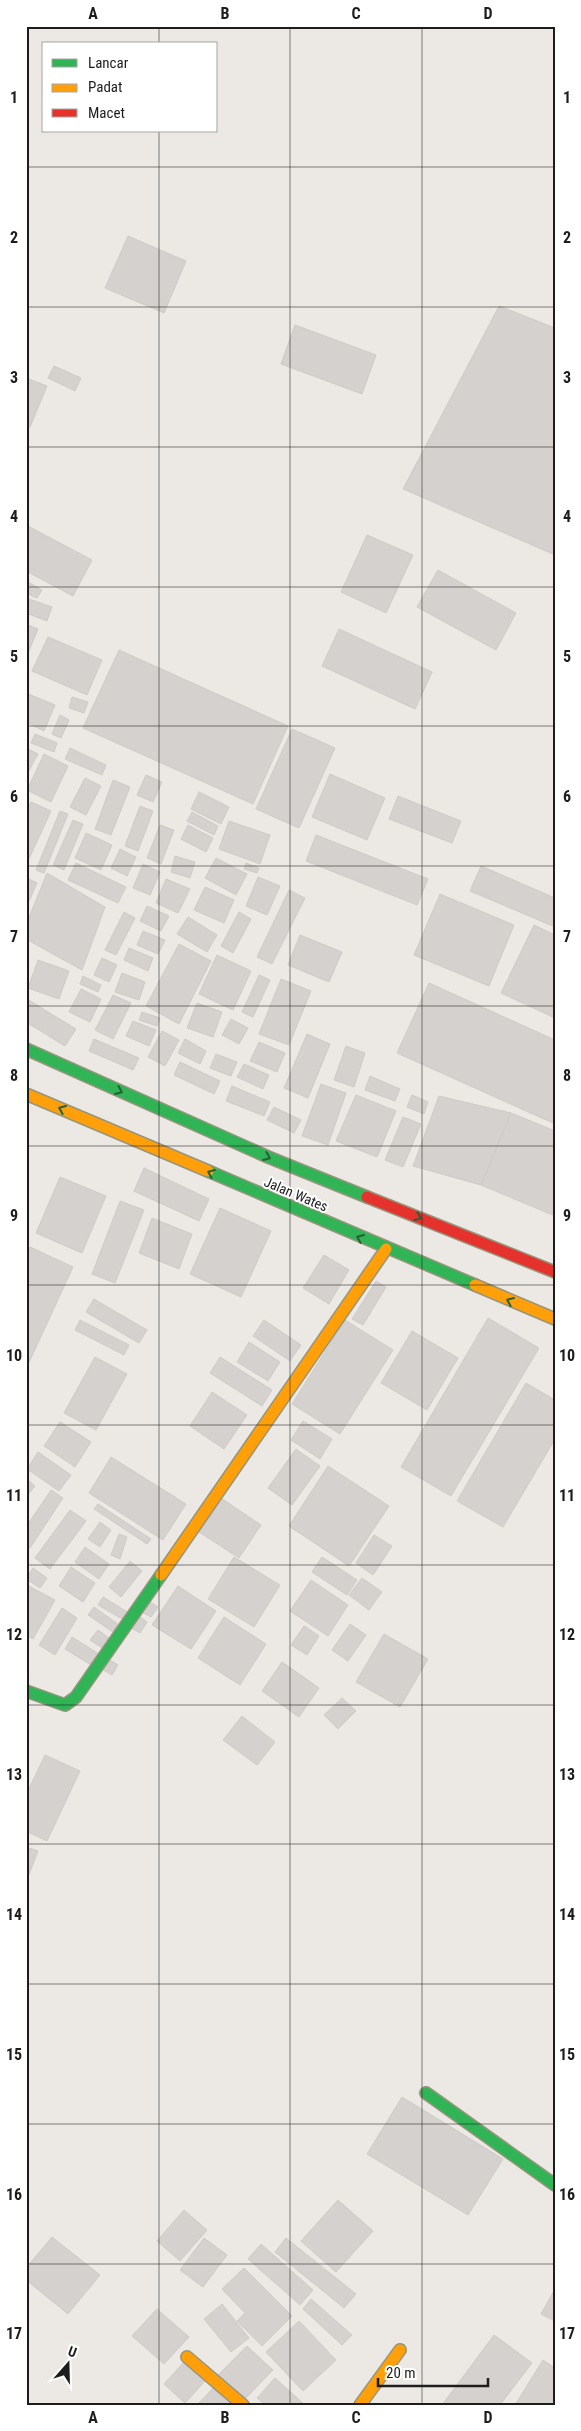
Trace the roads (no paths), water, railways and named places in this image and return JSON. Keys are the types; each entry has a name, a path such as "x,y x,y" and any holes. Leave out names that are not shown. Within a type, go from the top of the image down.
{"main road":[{"name":"Jalan Wates","path":"26,1049 268,1157 555,1272"},
{"name":"Jalan Wates","path":"26,1094 555,1320"},
{"path":"26,1691 65,1705 76,1697 386,1249"},
{"path":"426,2093 555,2186"},
{"path":"360,2405 400,2350"},
{"path":"187,2357 244,2405"}]}
